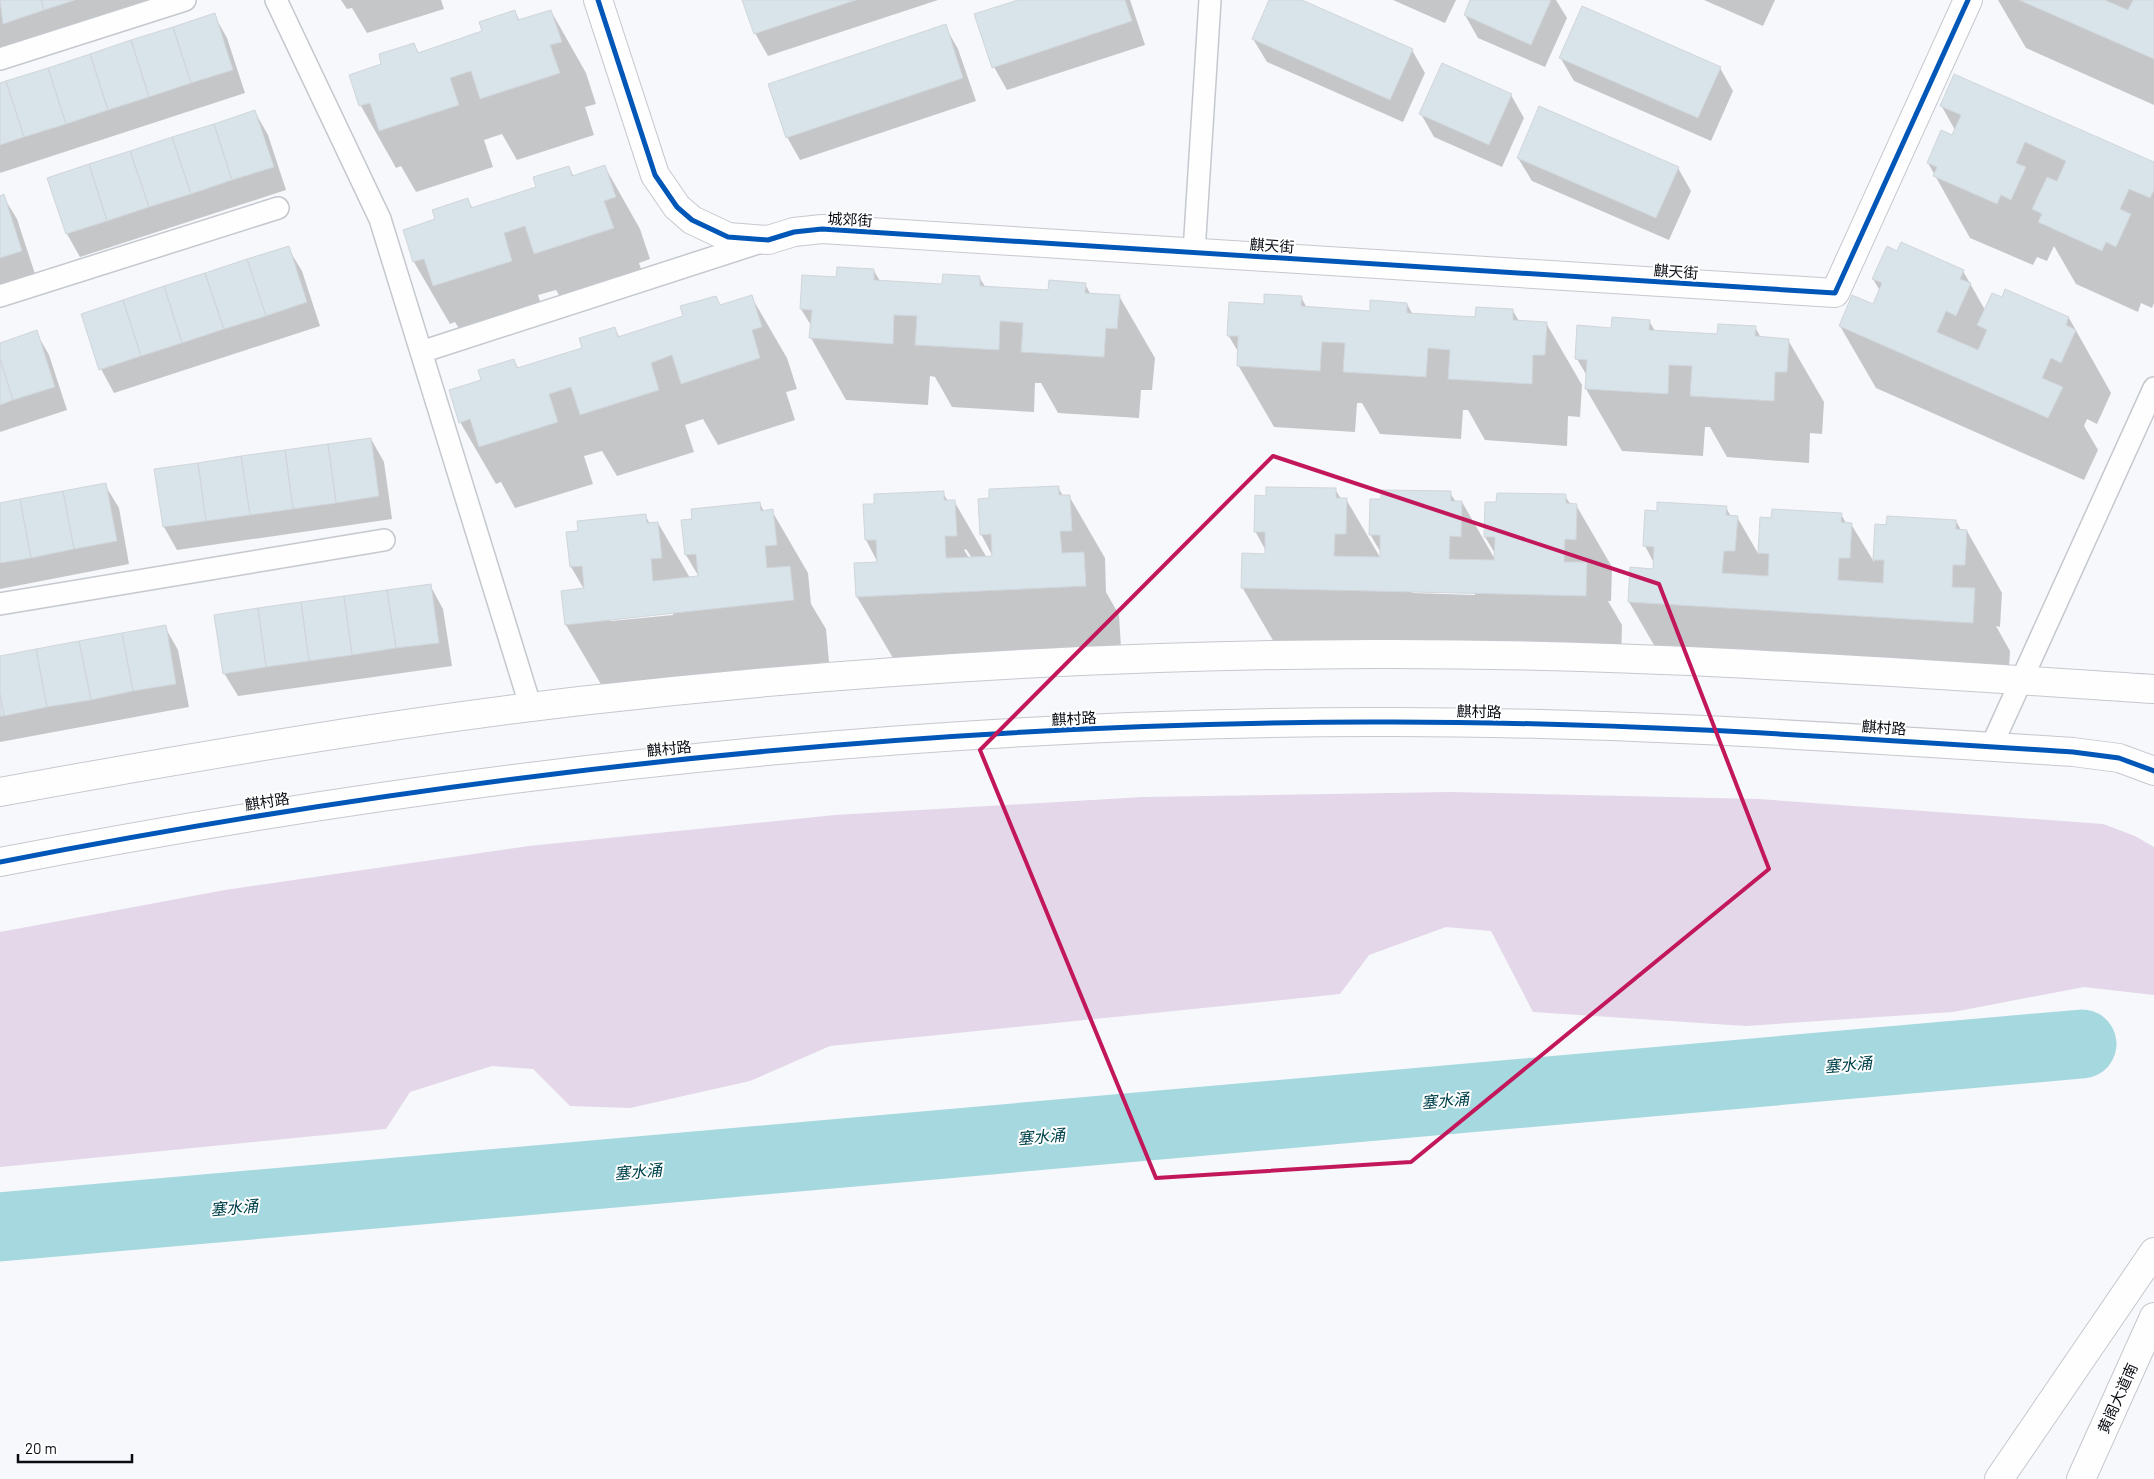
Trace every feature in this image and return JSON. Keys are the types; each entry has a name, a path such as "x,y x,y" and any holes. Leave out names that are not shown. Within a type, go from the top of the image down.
{"street":[{"name":"城郊街","path":"598,0 655,175 677,207 709,230 728,237 768,240 794,232 822,229 1194,252"},
{"name":"麒天街","path":"1194,252 1835,293 1968,0"},
{"path":"0,792 195,756 382,727 531,708 776,681 975,667 1173,658 1372,654 1570,656 1769,664 2154,689"},
{"name":"麒村路","path":"0,862 196,825 391,794 586,769 743,753 978,735 1185,725 1372,722 1569,724 1766,732 2073,752 2119,758 2154,771"},
{"path":"1999,1479 2154,1252"},
{"name":"黄阁大道南","path":"2081,1479 2154,1317"}],"lane":[{"path":"0,58 185,0"},
{"path":"276,0 380,219 531,708"},
{"path":"1194,252 1210,0"},
{"path":"0,296 278,208"},
{"path":"421,352 768,240"},
{"path":"1991,747 2154,388"},
{"path":"0,604 384,540"}],"highlighted area":[{"path":"1273,456 1659,584 1769,869 1411,1162 1156,1178 980,750"}],"shaded area":[{"path":"1451,792 1759,799 2103,824 2135,836 2154,847 2154,995 2084,987 1953,1012 1746,1026 1533,1012 1491,931 1446,927 1369,955 1340,994 830,1046 750,1081 630,1108 570,1106 533,1069 492,1066 410,1092 386,1129 0,1167 0,932 225,890 529,846 835,815 1143,797"}],"building":[{"path":"0,0 41,0 44,10 3,24"},
{"path":"41,0 75,0 44,10"},
{"path":"742,0 856,0 754,34"},
{"path":"1018,0 1125,0 1132,21 992,68 974,14"},
{"path":"1269,0 1302,0 1413,49 1390,100 1252,39"},
{"path":"1470,0 1551,0 1531,45 1464,15"},
{"path":"2019,0 2105,0 2128,10 2133,0 2154,0 2154,59"},
{"path":"1582,6 1721,67 1698,118 1559,58"},
{"path":"515,10 518,20 551,10 562,42 550,45 560,73 480,99 471,71 450,78 459,105 379,131 370,103 359,106 349,75 381,64 379,54 414,43 418,53 482,31 479,22"},
{"path":"215,13 233,70 191,83 173,27"},
{"path":"946,24 963,78 786,138 768,84"},
{"path":"173,27 191,83 149,97 131,40"},
{"path":"131,40 149,97 108,110 90,54"},
{"path":"90,54 108,110 66,124 48,68"},
{"path":"1442,63 1512,94 1489,145 1419,114"},
{"path":"48,68 66,124 24,137 6,81"},
{"path":"1954,74 2154,162 2154,190 2150,198 2129,189 2120,209 2131,214 2116,247 2106,242 2102,251 2038,222 2042,214 2032,209 2047,177 2057,181 2066,161 2025,142 2016,163 2026,167 2011,200 2001,195 1997,204 1933,176 1937,167 1927,163 1941,130 1952,135 1961,115 1940,106"},
{"path":"6,81 24,137 0,145 0,83"},
{"path":"1539,106 1679,167 1656,218 1517,158"},
{"path":"255,110 274,167 232,180 214,124"},
{"path":"214,124 232,180 191,194 172,137"},
{"path":"172,137 191,194 149,207 130,151"},
{"path":"130,151 149,207 107,221 89,164"},
{"path":"89,164 107,221 66,234 47,178"},
{"path":"605,165 616,197 604,201 614,228 534,254 525,226 504,233 512,261 433,286 424,259 413,262 403,230 435,219 432,210 468,198 471,208 536,187 533,177 569,166 572,176"},
{"path":"4,194 22,251 0,258 0,196"},
{"path":"1901,242 1964,270 1960,279 1971,283 1956,316 1946,311 1937,332 1978,350 1987,330 1977,325 1992,293 2002,297 2005,289 2069,317 2066,325 2076,330 2061,363 2051,358 2042,378 2063,387 2048,418 1839,326 1852,295 1873,304 1882,283 1872,279 1887,246 1897,251"},
{"path":"289,246 307,302 266,316 247,259"},
{"path":"247,259 266,316 224,329 205,273"},
{"path":"837,267 874,269 874,280 942,284 943,274 980,276 980,286 1048,290 1049,280 1086,283 1085,293 1120,295 1117,329 1106,328 1104,357 1021,352 1023,323 1000,321 999,350 915,345 917,316 894,315 893,344 809,338 812,310 800,309 802,275 836,277"},
{"path":"205,273 224,329 182,343 164,286"},
{"path":"164,286 182,343 141,356 123,300"},
{"path":"1264,294 1302,296 1301,306 1370,311 1370,300 1407,303 1407,313 1475,317 1476,307 1513,309 1513,320 1547,322 1545,355 1533,355 1532,384 1448,379 1450,350 1428,348 1426,377 1343,372 1345,343 1322,342 1320,371 1237,366 1238,336 1227,336 1229,302 1264,304"},
{"path":"752,295 762,327 752,330 760,358 681,384 672,355 651,363 659,390 580,415 571,387 549,394 558,422 479,447 470,419 459,423 449,390 481,380 478,370 514,359 517,368 582,348 579,338 615,327 618,337 683,316 680,306 716,296 720,305"},
{"path":"123,300 141,356 99,370 81,314"},
{"path":"1612,317 1650,320 1649,330 1717,334 1718,324 1756,326 1755,336 1789,339 1787,372 1775,372 1774,401 1690,396 1692,366 1669,365 1668,394 1585,389 1587,360 1575,359 1577,325 1611,328"},
{"path":"37,330 55,387 13,400 0,359 0,343"},
{"path":"0,359 13,400 0,405"},
{"path":"371,438 379,496 336,503 328,444"},
{"path":"328,444 336,503 293,509 285,450"},
{"path":"285,450 293,509 250,515 241,456"},
{"path":"241,456 250,515 206,521 198,463"},
{"path":"198,463 206,521 163,527 154,469"},
{"path":"106,483 117,541 74,549 63,491"},
{"path":"1059,486 1059,495 1070,495 1072,531 1060,531 1062,553 1084,552 1086,586 856,597 854,563 877,562 876,540 865,540 863,504 874,504 874,494 944,491 944,500 955,500 957,536 945,536 946,558 992,556 991,534 980,535 978,499 989,498 989,489"},
{"path":"1266,487 1336,488 1336,498 1347,498 1346,534 1335,534 1334,556 1380,557 1380,535 1369,535 1370,499 1381,499 1381,490 1451,491 1451,501 1462,501 1461,537 1450,536 1449,559 1494,560 1495,537 1484,537 1485,502 1496,502 1497,493 1566,494 1566,503 1577,504 1576,540 1565,539 1564,562 1587,562 1586,596 1241,588 1242,553 1265,554 1265,532 1254,532 1255,495 1266,496"},
{"path":"63,491 74,549 31,558 20,499"},
{"path":"20,499 31,558 0,563 0,503"},
{"path":"760,502 761,511 773,509 777,545 765,546 767,568 790,566 794,600 565,625 561,591 584,588 582,566 570,567 566,532 578,531 577,521 646,514 647,523 658,522 662,558 651,559 653,581 698,576 696,554 685,555 681,520 692,519 691,509"},
{"path":"1657,502 1727,506 1726,515 1738,516 1735,551 1724,551 1722,573 1768,576 1769,554 1758,553 1760,517 1771,518 1772,509 1842,513 1841,522 1852,523 1850,558 1839,558 1838,580 1883,583 1884,560 1873,560 1875,524 1886,525 1887,516 1956,520 1956,529 1967,530 1965,565 1953,565 1952,587 1975,588 1973,623 1628,602 1630,567 1653,569 1654,547 1643,546 1645,510 1657,511"},
{"path":"431,584 439,643 396,648 387,590"},
{"path":"387,590 396,648 352,655 344,596"},
{"path":"344,596 352,655 309,661 301,602"},
{"path":"301,602 309,661 266,667 258,608"},
{"path":"258,608 266,667 223,674 214,615"},
{"path":"166,625 176,684 133,691 122,633"},
{"path":"122,633 133,691 91,700 79,641"},
{"path":"79,641 91,700 47,707 36,649"},
{"path":"36,649 47,707 4,716 0,693 0,656"},
{"path":"0,693 4,716 0,716"}],"waterway":[{"name":"塞水涌","path":"0,1227 2082,1044"}],"cycle path":[{"path":"598,0 655,175 677,207 692,220 728,237 768,240 794,232 822,229 1835,293 1968,0"},
{"path":"0,862 340,803 511,779 683,759 854,744 1027,732 1199,725 1372,722 1460,722 1636,727 2073,752 2119,758 2154,771"}]}
